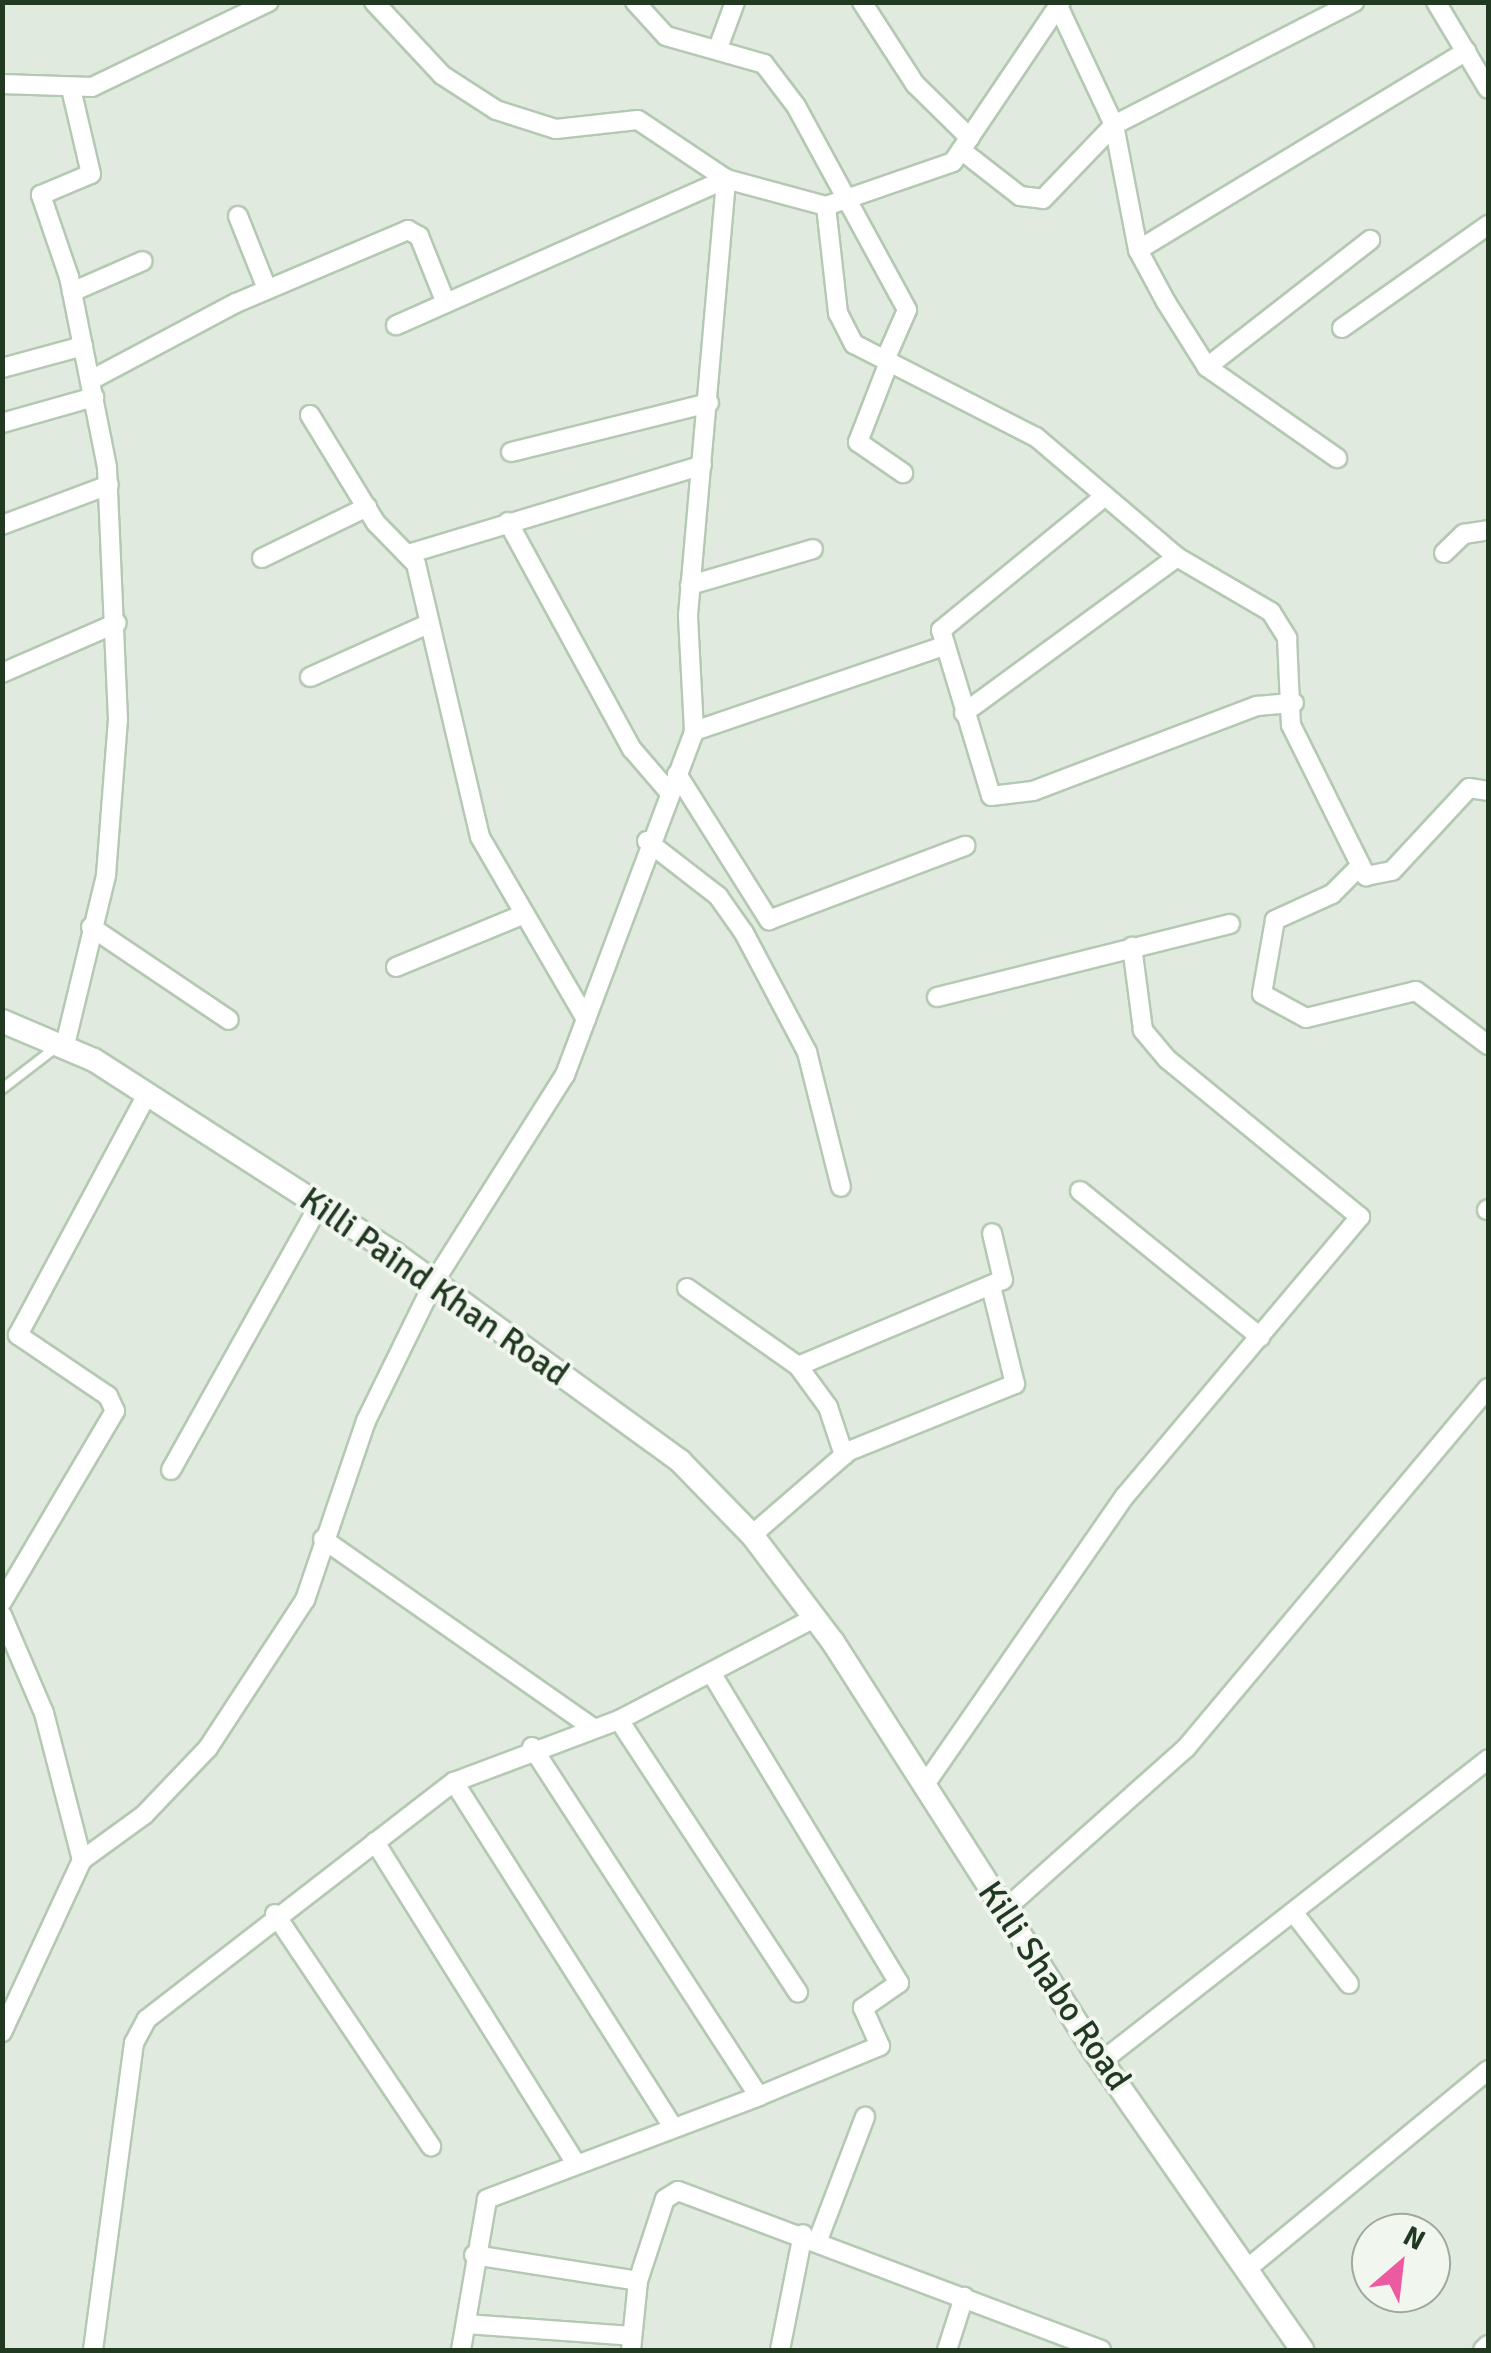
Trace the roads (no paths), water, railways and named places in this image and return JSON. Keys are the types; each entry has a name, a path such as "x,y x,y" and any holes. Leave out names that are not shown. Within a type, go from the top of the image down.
{"street":[{"path":"2,84 70,89 268,2"},
{"path":"374,2 442,74 496,110 556,129 638,120 726,180 834,203 901,186 966,144 1060,5"},
{"path":"634,2 666,36 764,64 834,203 906,310 858,442 903,473"},
{"path":"718,48 735,2"},
{"path":"862,2 915,84 966,144 1033,202 1114,124 1354,2"},
{"path":"1436,2 1485,77"},
{"path":"1060,5 1114,124 1138,250 1207,366 1336,458"},
{"path":"1138,250 1466,51"},
{"path":"60,1048 117,792 117,624 108,486 72,292 41,195 91,174 70,89"},
{"path":"396,325 726,180"},
{"path":"2,2032 82,1860 174,1787 235,1715 305,1600 323,1539 434,1282 564,1075 586,1019 647,841 694,731 690,585 726,180"},
{"path":"834,203 838,313 854,344 1036,438 1177,557 1271,612 1287,638 1294,703 1291,726 1318,793 1360,866 1377,880 1392,871 1469,788 1488,791"},
{"path":"238,216 267,289"},
{"path":"1342,328 1488,225"},
{"path":"2,424 92,389 267,289 408,230 419,236 446,303"},
{"path":"1207,366 1370,240"},
{"path":"72,292 143,261"},
{"path":"2,368 84,346"},
{"path":"511,452 709,403"},
{"path":"310,415 366,507 408,554 480,837 520,916 586,1019"},
{"path":"408,554 702,466"},
{"path":"2,525 108,486"},
{"path":"1104,496 941,630 942,646 991,796 1000,797 1258,706 1294,703"},
{"path":"262,558 366,507"},
{"path":"508,522 632,748 673,783 770,920 965,846"},
{"path":"1444,553 1464,534 1488,530"},
{"path":"690,585 814,549"},
{"path":"964,713 1177,557"},
{"path":"2,673 117,624"},
{"path":"310,677 428,624"},
{"path":"694,731 942,646"},
{"path":"647,841 718,896 744,933 807,1052 841,1187"},
{"path":"1360,866 1332,894 1275,920 1262,994 1306,1018 1416,991 1488,1045"},
{"path":"396,967 520,916"},
{"path":"936,997 1230,924"},
{"path":"90,927 229,1020"},
{"path":"924,1786 1125,1496 1360,1217 1167,1059 1143,1030 1132,947"},
{"name":"Killi Paind Khan Road","path":"2,1022 147,1094 319,1205 434,1282 680,1462 752,1535 814,1618"},
{"path":"2,1602 115,1411 108,1396 18,1335 147,1094"},
{"path":"1080,1191 1260,1337"},
{"path":"171,1470 319,1205"},
{"path":"798,1366 1003,1280 992,1233"},
{"path":"752,1535 844,1455 1015,1384 991,1286"},
{"path":"687,1288 798,1366 828,1408 844,1455"},
{"path":"1003,1911 1186,1748 1488,1388"},
{"path":"323,1539 591,1727"},
{"path":"2,1615 44,1713 82,1860"},
{"path":"93,2350 134,2043 147,2019 274,1914 454,1782 532,1747 620,1720 713,1676 814,1618"},
{"name":"Killi Shabo Road","path":"814,1618 1102,2060 1302,2350"},
{"path":"461,2350 486,2199 574,2160 759,2096 880,2046 863,2008 899,1984 713,1676"},
{"path":"620,1720 798,1992"},
{"path":"532,1747 759,2096"},
{"path":"1102,2060 1488,1759"},
{"path":"454,1782 672,2126"},
{"path":"374,1842 574,2160"},
{"path":"1293,1912 1349,1984"},
{"path":"274,1914 431,2146"},
{"path":"1248,2268 1488,2070"},
{"path":"780,2350 810,2237 865,2117"},
{"path":"466,2324 631,2343 638,2280 670,2192 810,2237 1101,2350"},
{"path":"474,2255 638,2280"},
{"path":"947,2350 964,2297"},
{"path":"1483,2350 1488,2345"}],"lane":[{"path":"2,1088 60,1048"}]}
